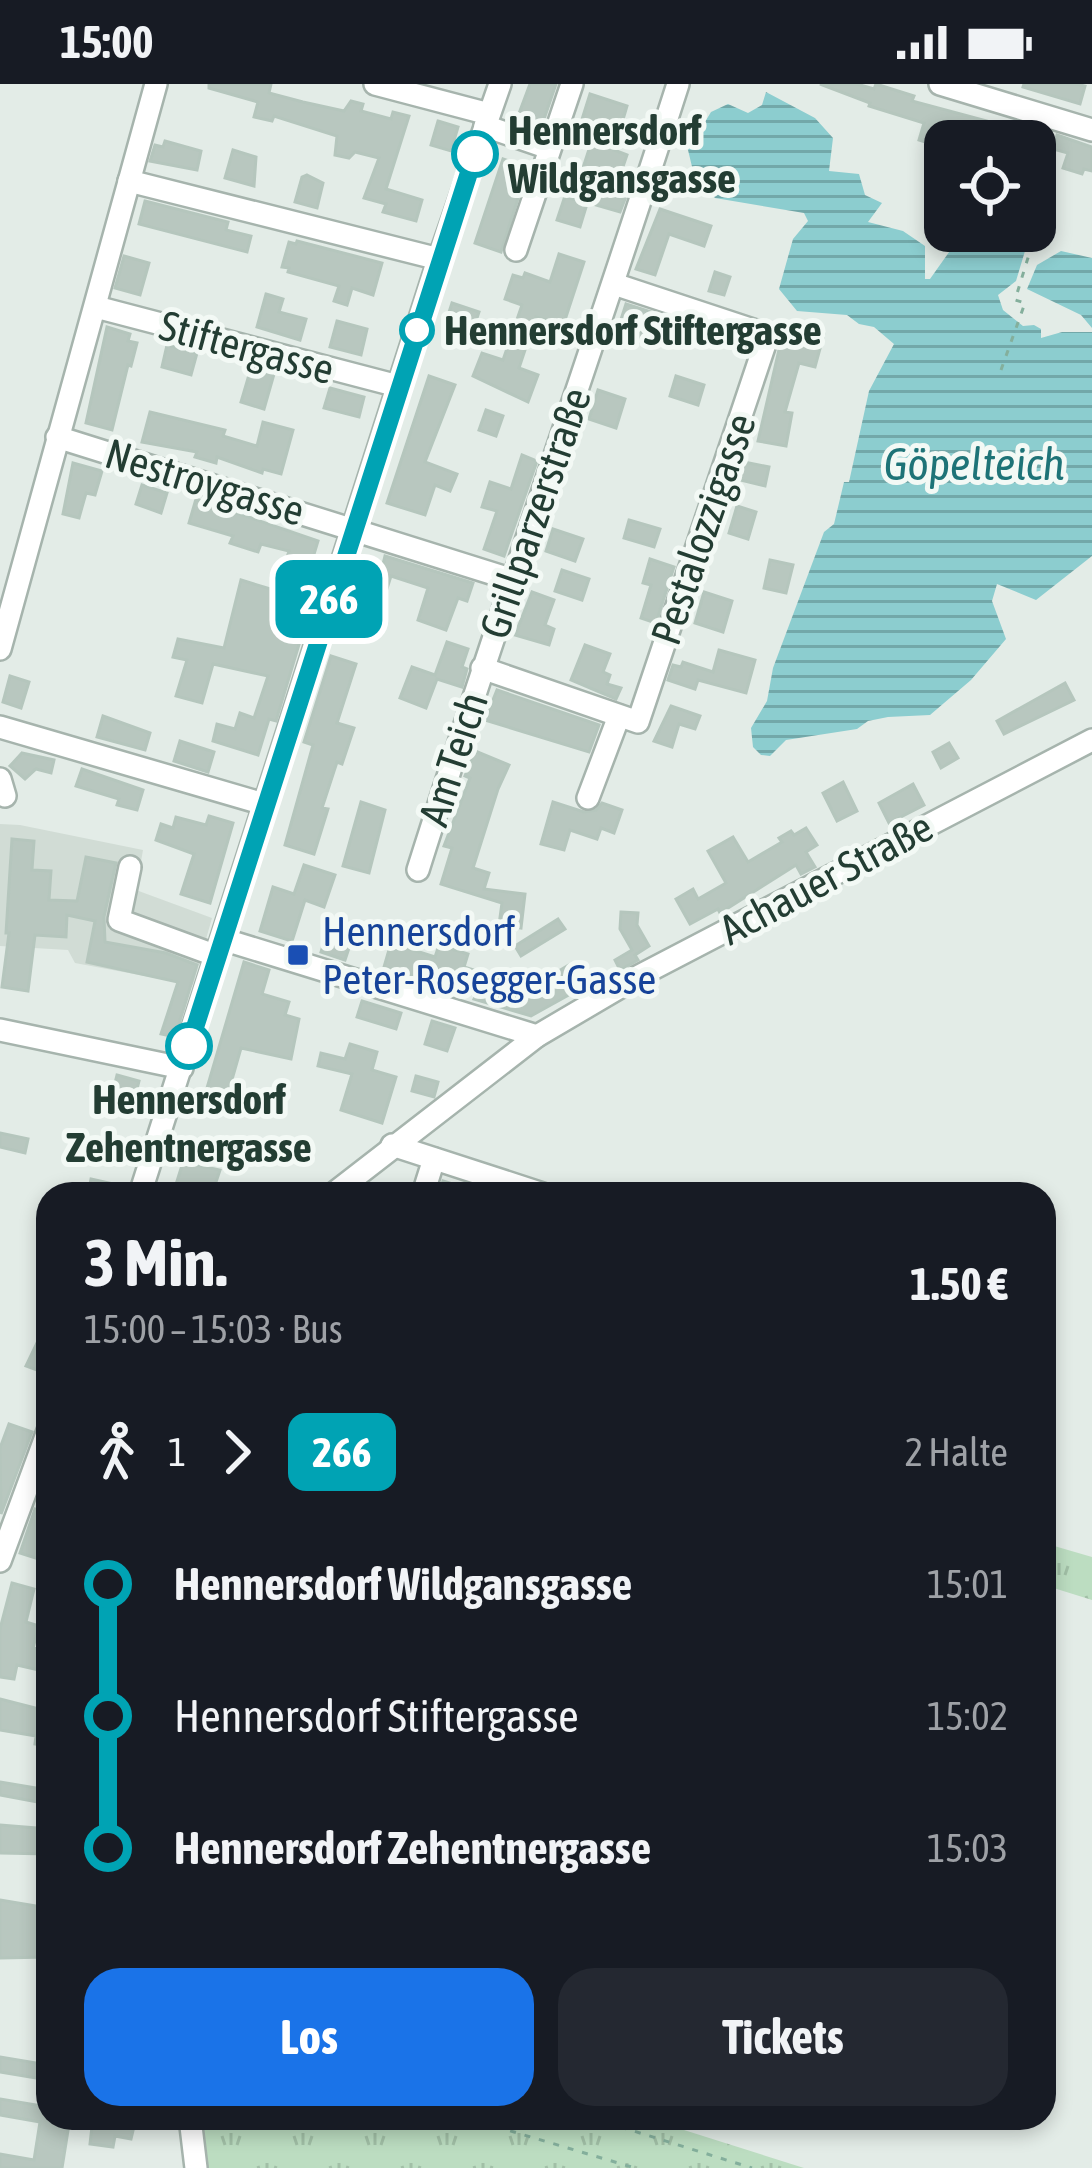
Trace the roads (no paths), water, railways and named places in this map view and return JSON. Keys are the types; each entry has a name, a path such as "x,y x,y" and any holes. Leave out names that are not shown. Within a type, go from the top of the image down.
{"street":[{"path":"0,649 156,84"},
{"path":"375,84 488,120 549,148"},
{"path":"144,1182 439,259 500,84"},
{"path":"516,250 572,84"},
{"name":"Grillparzerstraße","path":"482,668 678,84"},
{"path":"940,84 1092,130"},
{"path":"129,181 439,259"},
{"name":"Pestalozzigasse","path":"588,798 628,719 768,335 614,284"},
{"name":"Stiftergasse","path":"96,307 398,386"},
{"name":"Nestroygasse","path":"57,437 510,579"},
{"name":"Am Teich","path":"418,870 482,668 628,719"},
{"path":"0,727 264,804"},
{"name":"Achauer Straße","path":"348,1182 537,1036 639,976 1092,740"},
{"path":"130,866 119,920 537,1036"},
{"path":"0,1030 182,1067"},
{"path":"392,1145 487,1182"},
{"path":"427,1182 434,1159"},
{"path":"0,1561 9,1506 36,1454"},
{"path":"191,2130 196,2168"}],"water":[{"name":"Göpelteich","path":"766,92 815,118 833,138 829,171 859,174 865,195 882,203 868,222 903,231 924,245 925,279 930,279 949,252 1025,252 1016,281 998,295 1003,310 1023,326 1041,329 1041,338 1092,332 1092,556 1036,600 997,584 992,601 1006,639 971,680 930,715 888,717 857,729 786,740 770,756 753,747 751,728 767,701 773,668 824,532 834,524 844,482 849,482 869,391 894,344 874,327 847,315 797,311 779,289 793,239 808,221 804,213 715,198 694,175 688,150 711,112 728,104 748,113 762,105"},
{"name":"Göpelteich","path":"1061,251 1092,258 1092,328 1081,315 1027,289 1037,265"}],"place":[{"name":"Hennersdorf Wildgansgasse","path":"475,154"},
{"name":"Hennersdorf Stiftergasse","path":"417,330"},
{"name":"Hennersdorf Peter-Rosegger-Gasse","path":"298,955"},
{"name":"Hennersdorf Zehentnergasse","path":"189,1046"}]}
